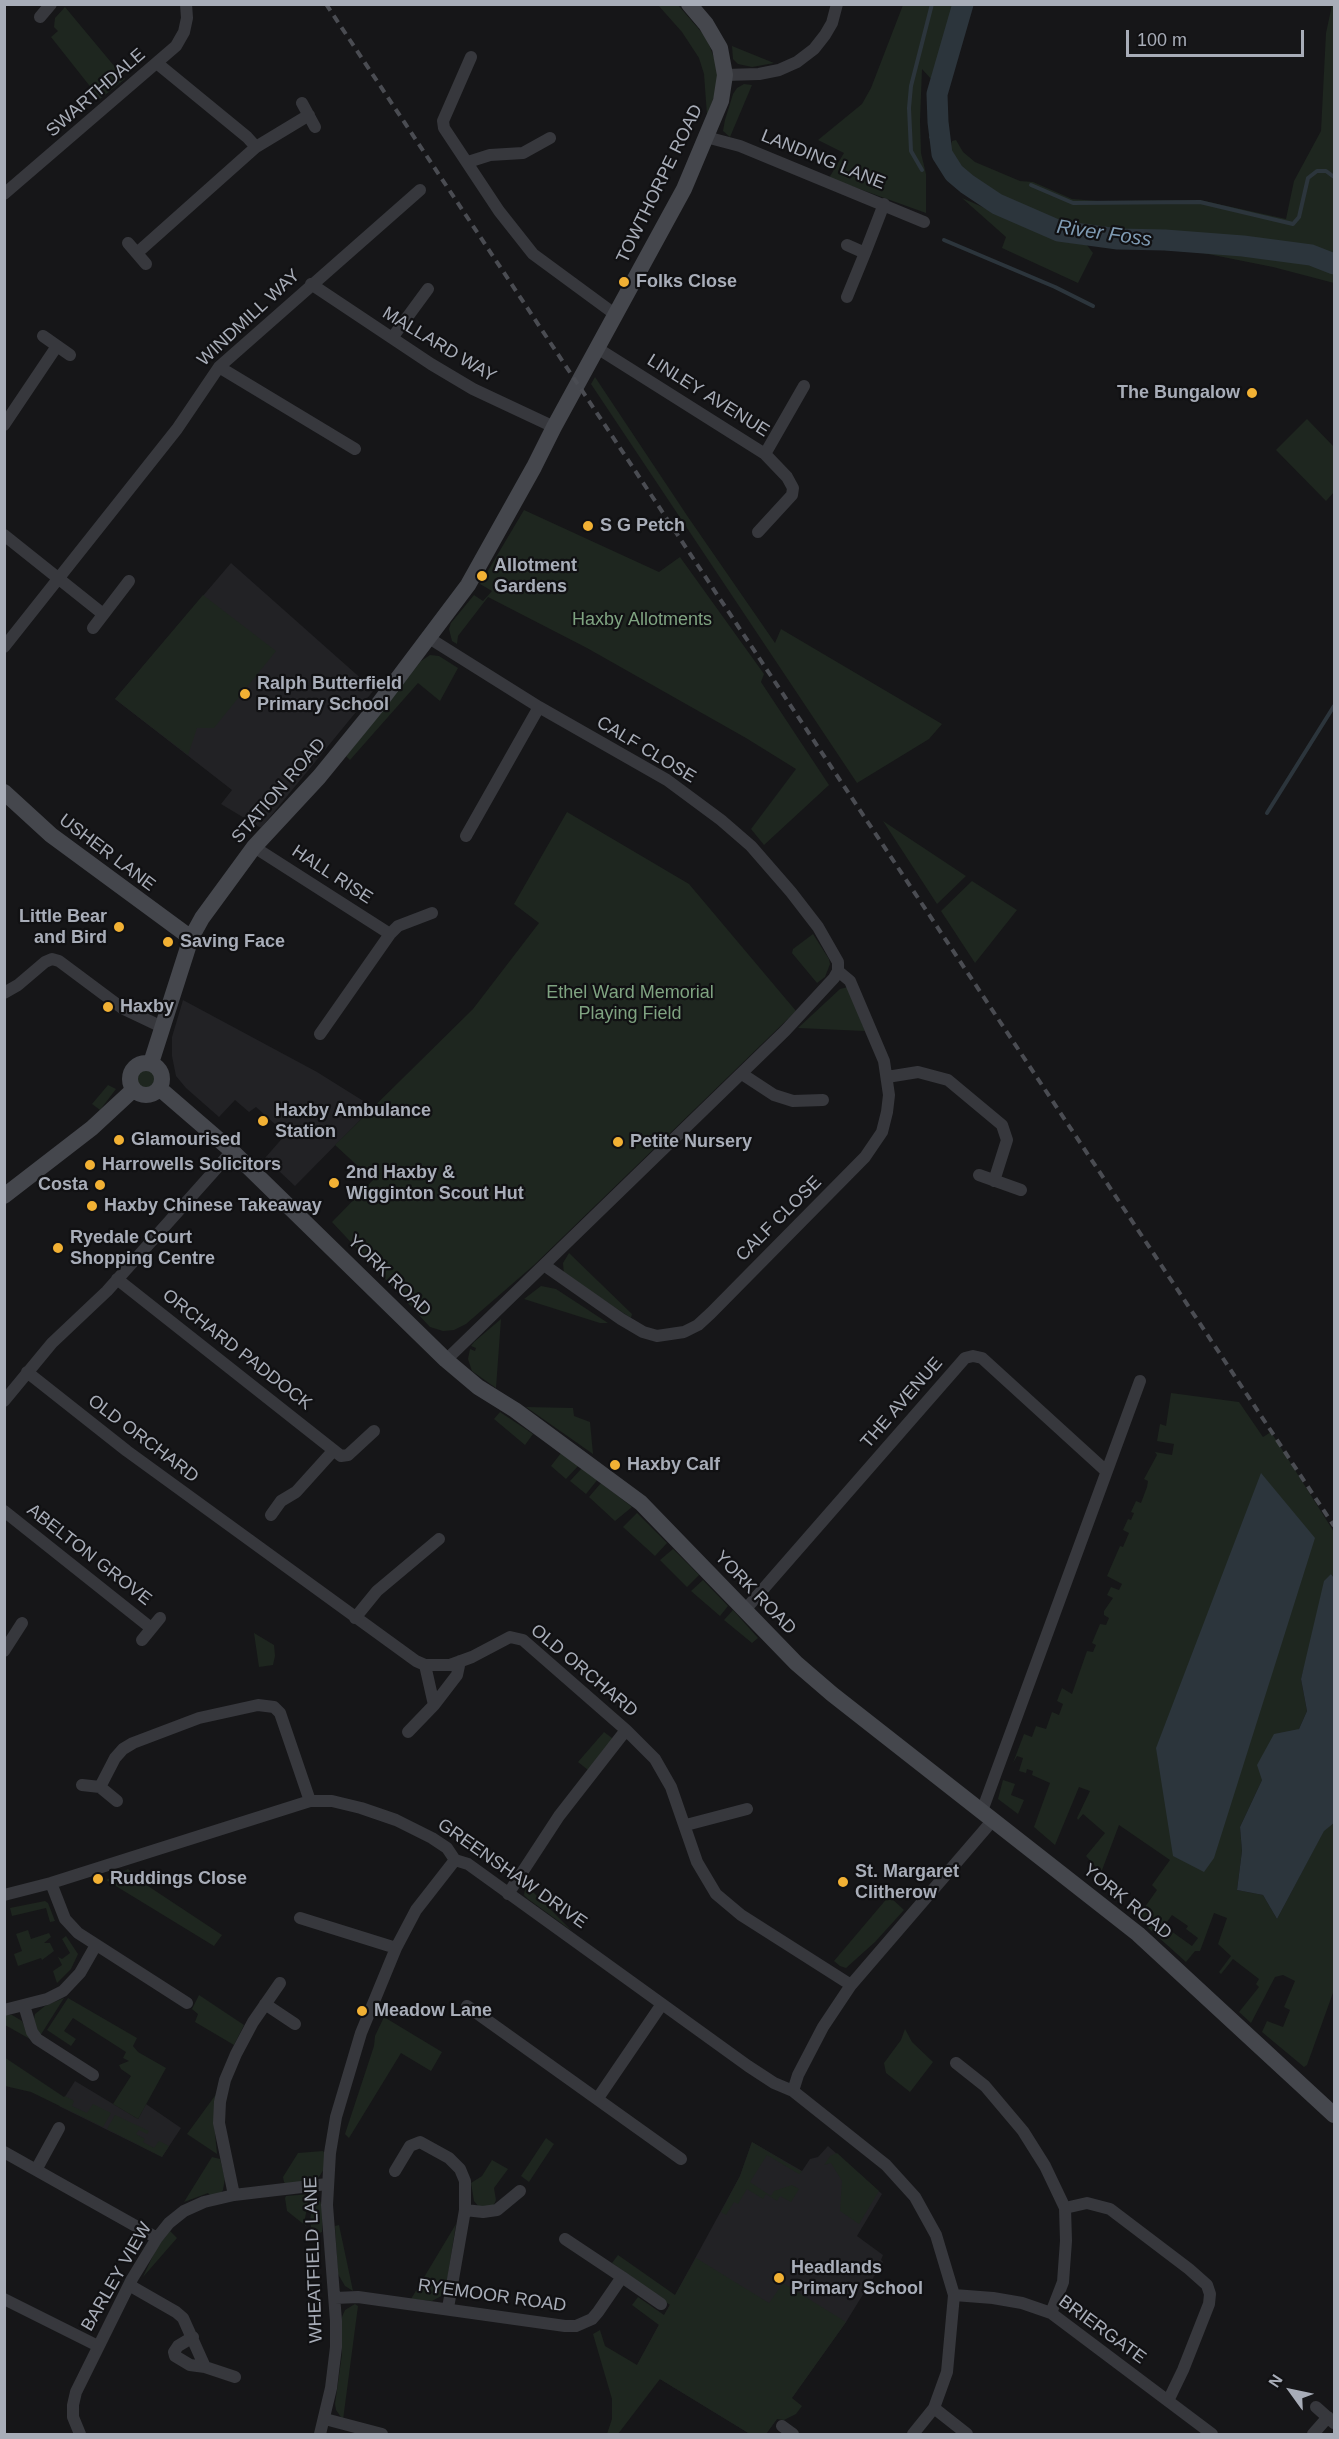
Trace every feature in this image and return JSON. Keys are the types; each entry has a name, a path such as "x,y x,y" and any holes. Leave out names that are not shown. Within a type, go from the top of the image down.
{"street":[{"path":"40,17 51,4"},
{"name":"SWARTHDALE","path":"4,194 158,64 176,46 184,32 187,18 186,4"},
{"name":"TOWTHORPE ROAD","path":"581,378 684,189 721,101 725,75 720,48 706,24 689,4"},
{"path":"725,75 779,70 797,62 814,49 825,35 832,23 837,4"},
{"path":"471,57 443,122 444,128 499,211 533,254 616,315"},
{"path":"158,64 247,137 256,147"},
{"path":"302,103 315,127"},
{"path":"137,253 256,147 309,115"},
{"name":"LANDING LANE","path":"706,136 740,146 924,222"},
{"path":"468,162 490,155 523,153 550,138"},
{"name":"WINDMILL WAY","path":"4,647 177,429 219,367 420,190"},
{"path":"847,297 884,204"},
{"path":"128,243 146,264"},
{"path":"847,245 865,253"},
{"name":"MALLARD WAY","path":"311,284 392,339 473,389 554,427"},
{"path":"392,339 428,290"},
{"path":"43,336 70,355"},
{"path":"4,425 57,346"},
{"name":"LINLEY AVENUE","path":"597,348 765,454 804,386"},
{"path":"219,367 355,449"},
{"name":"STATION ROAD","path":"151,1063 191,938 202,918 254,847 319,777 429,638 472,577 581,378"},
{"path":"758,532 792,495 793,488 787,477 765,454"},
{"path":"4,535 103,614"},
{"path":"93,627 129,581"},
{"name":"CALF CLOSE","path":"429,638 539,707 667,780 722,820 751,846 792,892 818,927 838,962 838,970 850,981 879,1047 888,1077 888,1113 882,1132 870,1152 698,1324 673,1335 657,1336 643,1332 556,1276 544,1265"},
{"path":"466,836 539,707"},
{"name":"USHER LANE","path":"4,792 51,835 191,938"},
{"name":"HALL RISE","path":"254,847 390,934"},
{"path":"320,1034 390,934 398,926 432,913"},
{"path":"4,993 52,959 65,965 122,1008 162,1027"},
{"path":"446,1360 742,1074 815,1000 838,970"},
{"path":"143,1062 151,1063 160,1071 162,1081 159,1088 150,1095 144,1095 133,1090 129,1077 133,1068 143,1062"},
{"path":"888,1077 918,1072 948,1080 1002,1125 1006,1131 1007,1140 994,1181"},
{"path":"742,1074 774,1095 793,1101 823,1100"},
{"name":"YORK ROAD","path":"159,1088 232,1150 446,1360 478,1387 515,1410 641,1503 796,1663 832,1694 1138,1934 1335,2115"},
{"path":"4,1196 92,1128 133,1090"},
{"path":"4,1401 61,1333 117,1279 232,1150"},
{"path":"979,1175 1021,1190"},
{"name":"ORCHARD PADDOCK","path":"117,1279 318,1436 333,1451"},
{"name":"THE AVENUE","path":"744,1611 965,1358 973,1356 982,1358 1106,1471"},
{"name":"OLD ORCHARD","path":"27,1372 127,1451 416,1661 425,1665 442,1666 460,1661 495,1643 516,1637 523,1640 626,1730 655,1759 671,1787 697,1862 708,1883 722,1899 741,1915 851,1985"},
{"path":"793,2091 798,2075 823,2027 851,1985 987,1816 1027,1692 1140,1382"},
{"path":"271,1515 281,1501 296,1492 333,1451 341,1456 348,1455 374,1431"},
{"name":"ABELTON GROVE","path":"4,1511 152,1628"},
{"path":"355,1618 377,1591 439,1539"},
{"name":"ABELTON GROVE","path":"142,1640 160,1618"},
{"path":"4,1651 22,1623"},
{"path":"408,1732 434,1706 457,1675 460,1661"},
{"path":"425,1665 434,1706"},
{"path":"100,1787 115,1758 133,1743 199,1718 258,1705 274,1707 280,1713 310,1800"},
{"path":"508,1894 559,1816 626,1730"},
{"path":"82,1785 100,1787 117,1801"},
{"name":"GREENSHAW DRIVE","path":"4,1895 310,1800 332,1801 396,1820 432,1838 447,1848 455,1860 468,1864 748,2066 774,2083 793,2091 886,2166 915,2197 936,2235 954,2295 948,2372 934,2408 913,2434"},
{"path":"686,1825 747,1809"},
{"name":"WHEATFIELD LANE","path":"320,2434 325,2419 336,2347 327,2184 330,2153 347,2078 361,2034 396,1948 416,1910 455,1860"},
{"path":"51,1882 65,1919 78,1932 187,2003"},
{"path":"300,1918 396,1948"},
{"path":"4,2010 63,1991 80,1973 96,1945"},
{"path":"234,2195 219,2123 220,2102 225,2080 236,2054 280,1983"},
{"path":"265,2004 295,2024"},
{"path":"598,2098 662,2004"},
{"path":"24,2005 32,2032 37,2039 93,2075"},
{"path":"467,2006 494,2030 598,2098 674,2159"},
{"path":"956,2063 985,2086 1023,2131 1045,2166 1065,2208 1066,2241 1063,2282 1051,2313"},
{"path":"36,2170 59,2128"},
{"path":"395,2171 410,2146 420,2142 449,2158 460,2169 466,2194 465,2210 448,2308"},
{"path":"4,2152 157,2238"},
{"name":"BARLEY VIEW","path":"77,2434 73,2417 76,2392 129,2285 157,2238 169,2223 184,2211 204,2202 234,2195 327,2184"},
{"path":"465,2210 483,2212 497,2210 520,2191"},
{"path":"1065,2208 1087,2203 1110,2209 1189,2268 1207,2285 1210,2294 1209,2304 1168,2401"},
{"path":"565,2239 661,2304"},
{"name":"RYEMOOR ROAD","path":"335,2298 358,2297 576,2326 592,2319 621,2277"},
{"path":"129,2285 183,2318 205,2367"},
{"name":"BRIERGATE","path":"954,2295 978,2295 1012,2301 1051,2313 1212,2434"},
{"path":"4,2298 98,2346"},
{"path":"193,2337 178,2346 174,2352 175,2356 190,2365 205,2367 235,2377"},
{"path":"1313,2434 1331,2420 1316,2407"},
{"path":"934,2408 967,2434"},
{"path":"325,2419 382,2434"},
{"path":"782,2426 793,2434"}],"shaded area":[{"name":"Ralph Butterfield Primary School","path":"231,563 374,690 261,828 221,804 232,790 115,699"},
{"path":"183,1000 317,1072 373,1107 295,1186 265,1158 286,1134 256,1107 249,1112 235,1100 219,1117 176,1076 172,1056 172,1037"},
{"path":"1261,1473 1315,1538 1214,1858 1204,1872 1173,1856 1156,1748"},
{"path":"1331,1574 1334,1578 1334,1823 1324,1831 1277,1919 1263,1895 1237,1890 1242,1851 1240,1827 1262,1780 1257,1765 1274,1734 1299,1729 1307,1711 1301,1679 1324,1581"},
{"path":"75,2081 138,2119 146,2104 181,2128 162,2157 59,2106"},
{"name":"Headlands Primary School","path":"752,2142 802,2171 810,2159 818,2157 828,2146 882,2194 857,2236 883,2255 881,2260 883,2262 846,2322 766,2434 750,2434 637,2365 740,2176"}],"green space":[{"path":"658,5 678,5 704,35 710,47 718,69 716,92 707,115 704,74 699,58 682,32"},
{"path":"903,5 956,5 933,81 922,69 920,121 921,153 926,174 926,213 829,178 844,153 818,140 862,104 871,88"},
{"path":"1332,5 1334,5 1334,254 1276,242 1140,235 1095,229 1041,216 985,191 963,170 950,151 952,141 956,140 963,152 975,162 1020,181 1033,182 1072,199 1200,200 1286,219 1294,181 1321,131 1326,33"},
{"path":"65,7 125,79 100,99 51,37 58,31 54,27 55,18"},
{"path":"732,46 774,63 752,67 738,64 733,59"},
{"path":"744,84 752,85 730,137 723,131 725,120 733,94"},
{"path":"962,198 1026,226 1087,245 1093,253 1078,283 1002,248 1006,237"},
{"path":"1200,245 1245,250 1334,267 1334,283 1273,267 1198,252"},
{"path":"595,377 775,643 781,629 942,724 929,739 857,783 591,384"},
{"path":"1307,419 1334,447 1334,492 1326,501 1276,450"},
{"name":"Haxby Allotments","path":"524,510 659,572 680,557 764,674 761,682 829,785 764,845 751,829 796,769 587,648 488,597 458,636 457,644 452,641 449,629 451,623 474,595 483,601 492,591 480,584"},
{"path":"203,595 276,651 214,728 197,728 188,755 115,699"},
{"path":"430,655 439,656 458,668 440,701 418,683 350,760 346,756 421,661"},
{"name":"Ethel Ward Memorial Playing Field","path":"567,812 689,884 796,1011 534,1265 466,1324 454,1330 443,1331 430,1327 332,1222 373,1180 335,1145 473,1009 539,923 514,904"},
{"path":"883,821 966,876 937,904"},
{"path":"972,881 1017,910 975,963 941,911"},
{"path":"813,934 830,964 825,977 817,983 792,953 793,949"},
{"path":"848,987 865,1031 798,1028 840,989"},
{"path":"145,1068 152,1071 155,1078 152,1085 145,1088 138,1085 135,1078 138,1071"},
{"path":"108,1085 116,1089 100,1110 92,1104"},
{"path":"569,1253 632,1314 631,1318 564,1274 563,1263"},
{"path":"541,1286 556,1289 608,1323 600,1323 524,1299"},
{"path":"501,1319 496,1388 472,1371 468,1359 470,1349 475,1351 476,1348 471,1346 474,1342"},
{"path":"1171,1393 1239,1402 1263,1437 1271,1432 1334,1532 1334,1578 1331,1574 1301,1679 1307,1711 1299,1729 1262,1780 1240,1827 1242,1851 1237,1890 1263,1895 1277,1919 1324,1830 1334,1823 1334,1990 1307,2065 1304,2067 1262,2032 1267,2021 1283,2027 1290,2010 1284,2007 1295,1981 1283,1975 1275,1977 1251,2023 1239,2012 1259,1987 1256,1984 1259,1979 1233,1959 1221,1974 1219,1972 1231,1956 1218,1944 1227,1918 1214,1913 1200,1951 1195,1951 1186,1962 1137,1918 1157,1890 1152,1885 1170,1860 1119,1825 1096,1886 1093,1881 1095,1866 1086,1856 1105,1833 1083,1814 1078,1820 1077,1818 1090,1791 1079,1787 1055,1845 1034,1827 1050,1783 1032,1775 1033,1771 1027,1769 1026,1773 1019,1771 1023,1758 1017,1756 1013,1763 1024,1734 1032,1737 1036,1726 1046,1729 1052,1712 1059,1715 1063,1704 1057,1701 1062,1688 1072,1694 1087,1651 1093,1652 1096,1645 1092,1643 1100,1624 1106,1625 1109,1618 1104,1615 1104,1611 1113,1598 1107,1595 1111,1587 1119,1590 1122,1584 1107,1576 1120,1546 1123,1547 1129,1533 1123,1530 1128,1519 1131,1520 1134,1513 1131,1512 1136,1501 1141,1503 1148,1481 1144,1479 1157,1455 1155,1452 1172,1455 1174,1444 1157,1441 1160,1424 1166,1426","holes":["1172,1915 1188,1926 1186,1929 1198,1938 1192,1946 1164,1926"]},
{"path":"526,1407 573,1408 574,1416 590,1422 593,1454"},
{"path":"500,1412 533,1434 525,1445 494,1419"},
{"path":"561,1453 579,1465 566,1479 551,1466"},
{"path":"582,1468 598,1479 586,1494 570,1481"},
{"path":"601,1483 632,1507 615,1521 589,1497"},
{"path":"637,1513 667,1543 655,1556 623,1527"},
{"path":"673,1549 699,1575 687,1587 660,1560"},
{"path":"703,1580 728,1606 720,1616 691,1591"},
{"path":"733,1610 758,1638 752,1643 724,1620"},
{"path":"254,1633 274,1645 273,1665 259,1667"},
{"path":"604,1732 613,1741 588,1770 578,1762"},
{"path":"1003,1780 1015,1784 1011,1795 1024,1800 1018,1814 998,1799"},
{"path":"128,1869 148,1886 222,1935 214,1946 106,1880"},
{"path":"526,1885 572,1931 524,1895"},
{"path":"889,1896 904,1910 875,1942 846,1968 840,1966 834,1961"},
{"path":"45,1901 55,1921 50,1922 46,1908 12,1916 10,1908"},
{"path":"28,1930 31,1939 49,1933 51,1937 44,1943 50,1943 54,1951 42,1960 41,1958 18,1966 14,1954 22,1951 16,1934"},
{"path":"66,1936 78,1954 71,1969 57,1983 53,1971 62,1965 58,1957 62,1959 70,1953 62,1939"},
{"path":"199,1995 244,2025 234,2045 195,2022 198,2014 192,2009"},
{"path":"64,1998 40,2036 33,2023 35,2014 45,2006"},
{"path":"68,1998 137,2038 133,2046 138,2052 166,2068 138,2119 113,2104 131,2076 119,2065 129,2061 123,2058 126,2052 73,2018 64,2031 76,2039 71,2046 47,2030"},
{"path":"5,2015 12,2015 22,2021 30,2039 5,2025"},
{"path":"384,2017 442,2052 431,2071 401,2053 349,2138 345,2134 374,2046 375,2036"},
{"path":"905,2029 912,2042 933,2062 910,2092 886,2073 884,2063 901,2040"},
{"path":"4,2057 64,2097 74,2101 72,2106 87,2113 93,2104 111,2113 103,2127 31,2092 5,2086"},
{"path":"217,2093 214,2122 217,2154 187,2134"},
{"path":"115,2115 149,2131 147,2134 139,2130 136,2134 145,2139 143,2142 154,2148 159,2141 169,2146 162,2157 107,2129"},
{"path":"546,2138 554,2144 529,2182 521,2176"},
{"path":"752,2142 802,2172 799,2174 767,2155 750,2182 771,2196 774,2191 792,2185 799,2189 791,2202 780,2196 777,2201 766,2194 763,2199 747,2189 738,2204 734,2202 726,2215 721,2212 740,2176"},
{"path":"323,2151 326,2155 324,2169 317,2180 287,2185 284,2182 283,2177 298,2153"},
{"path":"837,2153 879,2191 859,2224 840,2211 842,2181 831,2163 824,2165 830,2156"},
{"path":"212,2157 220,2159 225,2178 223,2190 220,2194 211,2196 208,2193 184,2202"},
{"path":"492,2160 508,2169 494,2188 496,2200 493,2207 479,2207 474,2201 471,2183 482,2176"},
{"path":"310,2194 305,2218 306,2226 287,2211 285,2198 286,2196"},
{"path":"314,2196 320,2201 323,2210 322,2232 317,2234 312,2233 310,2220"},
{"path":"456,2224 445,2294 432,2301 411,2299"},
{"path":"339,2225 353,2291 345,2286 338,2274 335,2226"},
{"path":"170,2231 177,2238 143,2277 157,2247"},
{"path":"618,2255 675,2295 696,2258 769,2303 783,2283 846,2322 792,2398 802,2406 796,2414 784,2420 777,2419 766,2434 750,2434 660,2379 618,2434 607,2434 612,2419 612,2399 593,2334 600,2330 605,2346 637,2365 659,2325 632,2305 638,2297 664,2315 670,2305 612,2263"},
{"path":"355,2304 358,2306 343,2420 335,2404 342,2354 342,2317 345,2310"}],"waterway":[{"path":"922,170 911,151 909,108 911,86 932,4"},
{"name":"River Foss","path":"963,4 937,94 942,154 954,173 967,184 997,204 1059,231 1118,239 1243,246 1311,255 1334,264"},
{"path":"931,137 940,142"},
{"name":"River Foss","path":"935,151 941,148"},
{"path":"1031,185 1073,203 1200,202 1293,224 1299,217 1308,178 1317,171 1326,171 1334,177"},
{"path":"944,240 1055,287 1093,306"},
{"path":"1267,813 1334,706"}],"railway":[{"path":"326,4 1334,1526"}],"place":[{"name":"Folks Close","path":"624,282"},
{"name":"The Bungalow","path":"1252,393"},
{"name":"S G Petch","path":"588,526"},
{"name":"Allotment Gardens","path":"482,576"},
{"name":"Ralph Butterfield Primary School","path":"245,694"},
{"name":"Little Bear and Bird","path":"119,927"},
{"name":"Saving Face","path":"168,942"},
{"name":"Haxby","path":"108,1007"},
{"name":"Haxby Ambulance Station","path":"263,1121"},
{"name":"Glamourised","path":"119,1140"},
{"name":"Petite Nursery","path":"618,1142"},
{"name":"Harrowells Solicitors","path":"90,1165"},
{"name":"2nd Haxby & Wigginton Scout Hut","path":"334,1183"},
{"name":"Costa","path":"100,1185"},
{"name":"Haxby Chinese Takeaway","path":"92,1206"},
{"name":"Ryedale Court Shopping Centre","path":"58,1248"},
{"name":"Haxby Calf","path":"615,1465"},
{"name":"Ruddings Close","path":"98,1879"},
{"name":"St. Margaret Clitherow","path":"843,1882"},
{"name":"Meadow Lane","path":"362,2011"},
{"name":"Headlands Primary School","path":"779,2278"}]}
